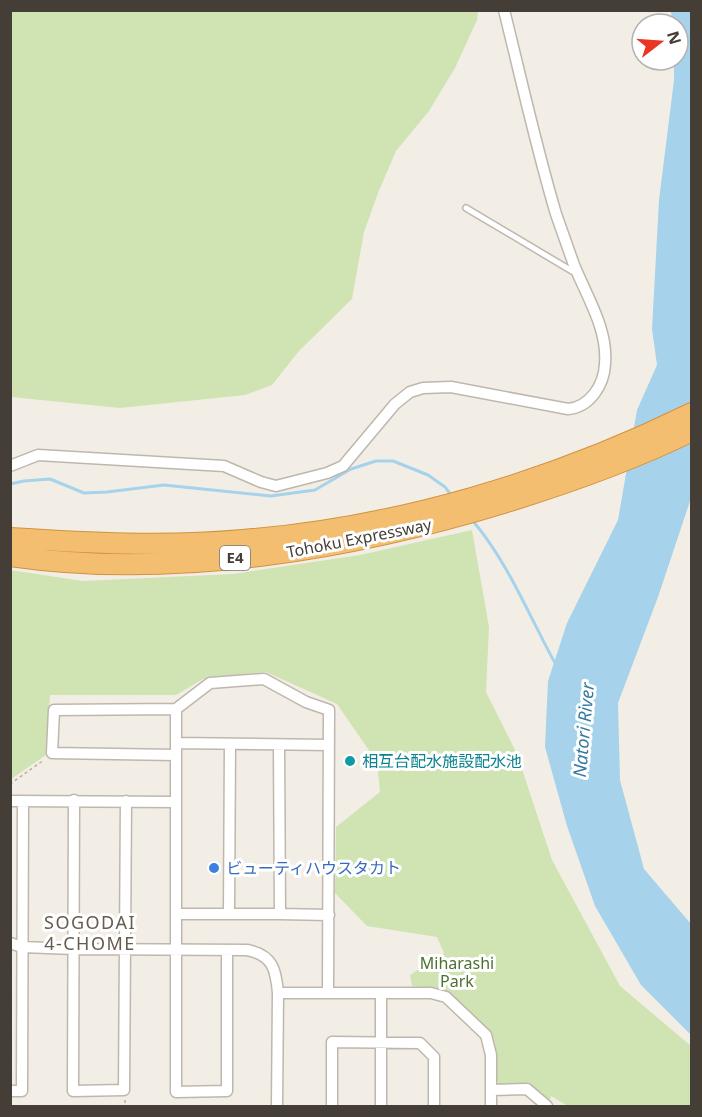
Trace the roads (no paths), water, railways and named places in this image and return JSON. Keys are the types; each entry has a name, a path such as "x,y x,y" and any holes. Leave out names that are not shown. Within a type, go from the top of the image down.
{"highway":[{"name":"Tohoku Expressway","path":"10,538 91,543 243,540 451,511 627,442 692,413"},
{"name":"Tohoku Expressway","path":"10,556 91,564 143,564 247,557 305,550 352,541 451,511 586,476 690,432"}],"street":[{"path":"10,466 39,455 224,466 276,486 327,473 343,466 395,404 410,392 423,388 451,387 568,409 585,404 598,389 605,364 604,343 598,321 556,214 520,82 504,10"},
{"path":"328,993 329,915 329,745 329,710 306,702 264,679 210,683 176,709 54,710 52,753 176,749 230,744 329,745"},
{"path":"176,709 176,1092 227,1091 226,950"},
{"path":"229,914 230,744"},
{"path":"279,745 280,914"},
{"path":"74,800 73,1091 124,1090 126,801"},
{"path":"10,801 176,802"},
{"path":"10,1091 22,1091 23,801"},
{"path":"176,914 329,915"},
{"path":"10,943 22,947 74,949 126,948 258,952 272,965 277,978 277,1107"},
{"path":"278,993 431,993 446,997 486,1035 491,1055 491,1107"},
{"path":"381,993 381,1107"},
{"path":"332,1107 332,1042 420,1043 434,1057 434,1107"},
{"path":"491,1090 527,1089 547,1107"}],"lane":[{"path":"466,208 572,271 577,271"}],"water":[{"name":"Natori River","path":"691,11 691,498 658,597 618,703 620,780 644,869 691,924 691,1035 641,985 595,906 567,826 545,747 548,681 567,623 618,520 637,410 657,365 652,329 659,200 674,72 690,72 690,12 671,12"}],"waterway":[{"path":"10,484 50,479 84,493 164,485 271,496 315,490 351,469 376,461 393,461 428,475 445,487 451,495"},
{"path":"473,521 508,573 556,665"}],"place":[{"name":"相互台配水施設配水池","path":"350,761"},
{"name":"ビューティハウスタカト","path":"214,868"}],"district":[{"name":"SOGODAI 4-CHOME","path":"90,933"}],"park label":[{"name":"Miharashi Park","path":"457,972"}]}
